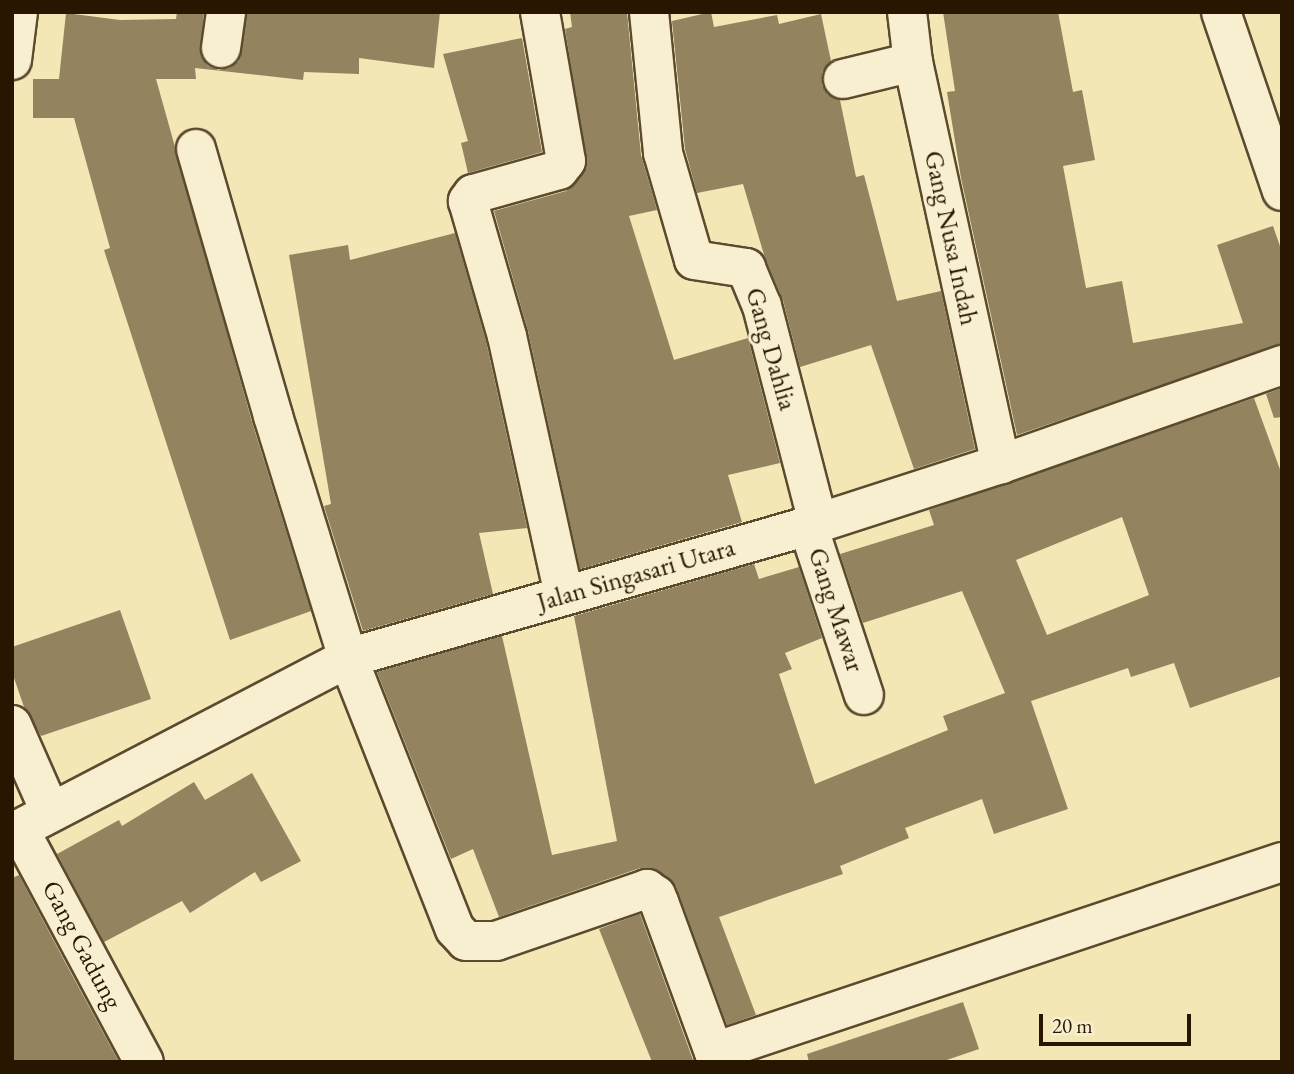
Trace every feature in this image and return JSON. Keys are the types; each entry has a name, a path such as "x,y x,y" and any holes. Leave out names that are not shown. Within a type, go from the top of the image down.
{"street":[{"path":"12,60 18,12"},
{"path":"540,12 566,161 559,170 473,194 468,201 507,336 564,596"},
{"name":"Gang Dahlia","path":"649,12 663,153 694,260 746,268 762,306 813,525"},
{"name":"Gang Nusa Indah","path":"907,12 913,62 1001,464"},
{"path":"1221,12 1282,191"},
{"path":"843,79 913,62"},
{"path":"196,149 273,416 348,658 455,929 466,941 496,941 647,889 656,895 659,902 714,1052 1282,862"},
{"name":"Jalan Singasari Utara","path":"27,824 348,658 813,525 1001,464 1282,365"},
{"name":"Gang Mawar","path":"813,525 864,695"},
{"name":"Gang Gadung","path":"12,724 27,824 144,1062"}],"building":[{"path":"177,12 204,12 201,56 208,66 219,70 230,68 239,61 247,12 440,12 434,68 359,58 359,74 304,72 303,80 195,68 196,79 156,79 252,422 311,611 230,640 104,250 110,248 74,118 33,118 33,79 59,79 66,13 120,20 176,19"},
{"path":"570,12 627,12 641,155 657,210 629,216 674,360 748,338 780,463 728,475 742,522 580,569 528,331 494,211 566,191 576,183 587,167 565,29 572,27"},
{"path":"711,12 714,27 777,15 779,24 821,14 831,61 822,72 822,85 828,95 840,100 856,177 864,175 897,301 941,291 975,449 914,469 871,345 800,367 783,300 765,258 743,184 697,193 685,149 672,21"},
{"path":"943,12 1058,12 1073,92 1082,90 1095,160 1063,166 1086,288 1122,281 1133,343 1243,323 1217,245 1273,226 1282,252 1282,344 1017,435 961,178 947,92 955,91"},
{"path":"522,38 542,152 468,173 461,143 468,141 443,54"},
{"path":"455,233 486,341 527,528 479,533 493,594 363,631 324,506 331,504 289,255 348,245 350,260"},
{"path":"1282,388 1282,417 1274,418 1266,394"},
{"path":"1254,398 1282,475 1282,676 1190,708 1174,663 1131,677 1128,668 1031,701 1068,809 994,834 982,799 905,828 909,838 840,866 843,874 719,917 756,1015 727,1025 676,886 659,871 640,868 499,917 473,849 451,859 377,672 502,636 552,855 617,841 574,616 754,564 759,579 799,567 822,638 785,653 792,669 779,674 815,784 948,730 943,716 1005,693 962,591 863,623 840,554 934,525 929,510","holes":["1122,517 1149,595 1047,635 1016,560"]},
{"path":"120,610 151,699 41,736 24,707 12,672 12,647"},
{"path":"252,773 301,861 261,882 255,872 190,913 182,901 104,942 57,854 119,820 122,826 194,782 205,800"},
{"path":"19,875 119,1062 12,1062 12,878"},
{"path":"640,914 695,1062 652,1062 599,929"},
{"path":"963,1002 979,1049 941,1062 809,1062 807,1054"}]}
